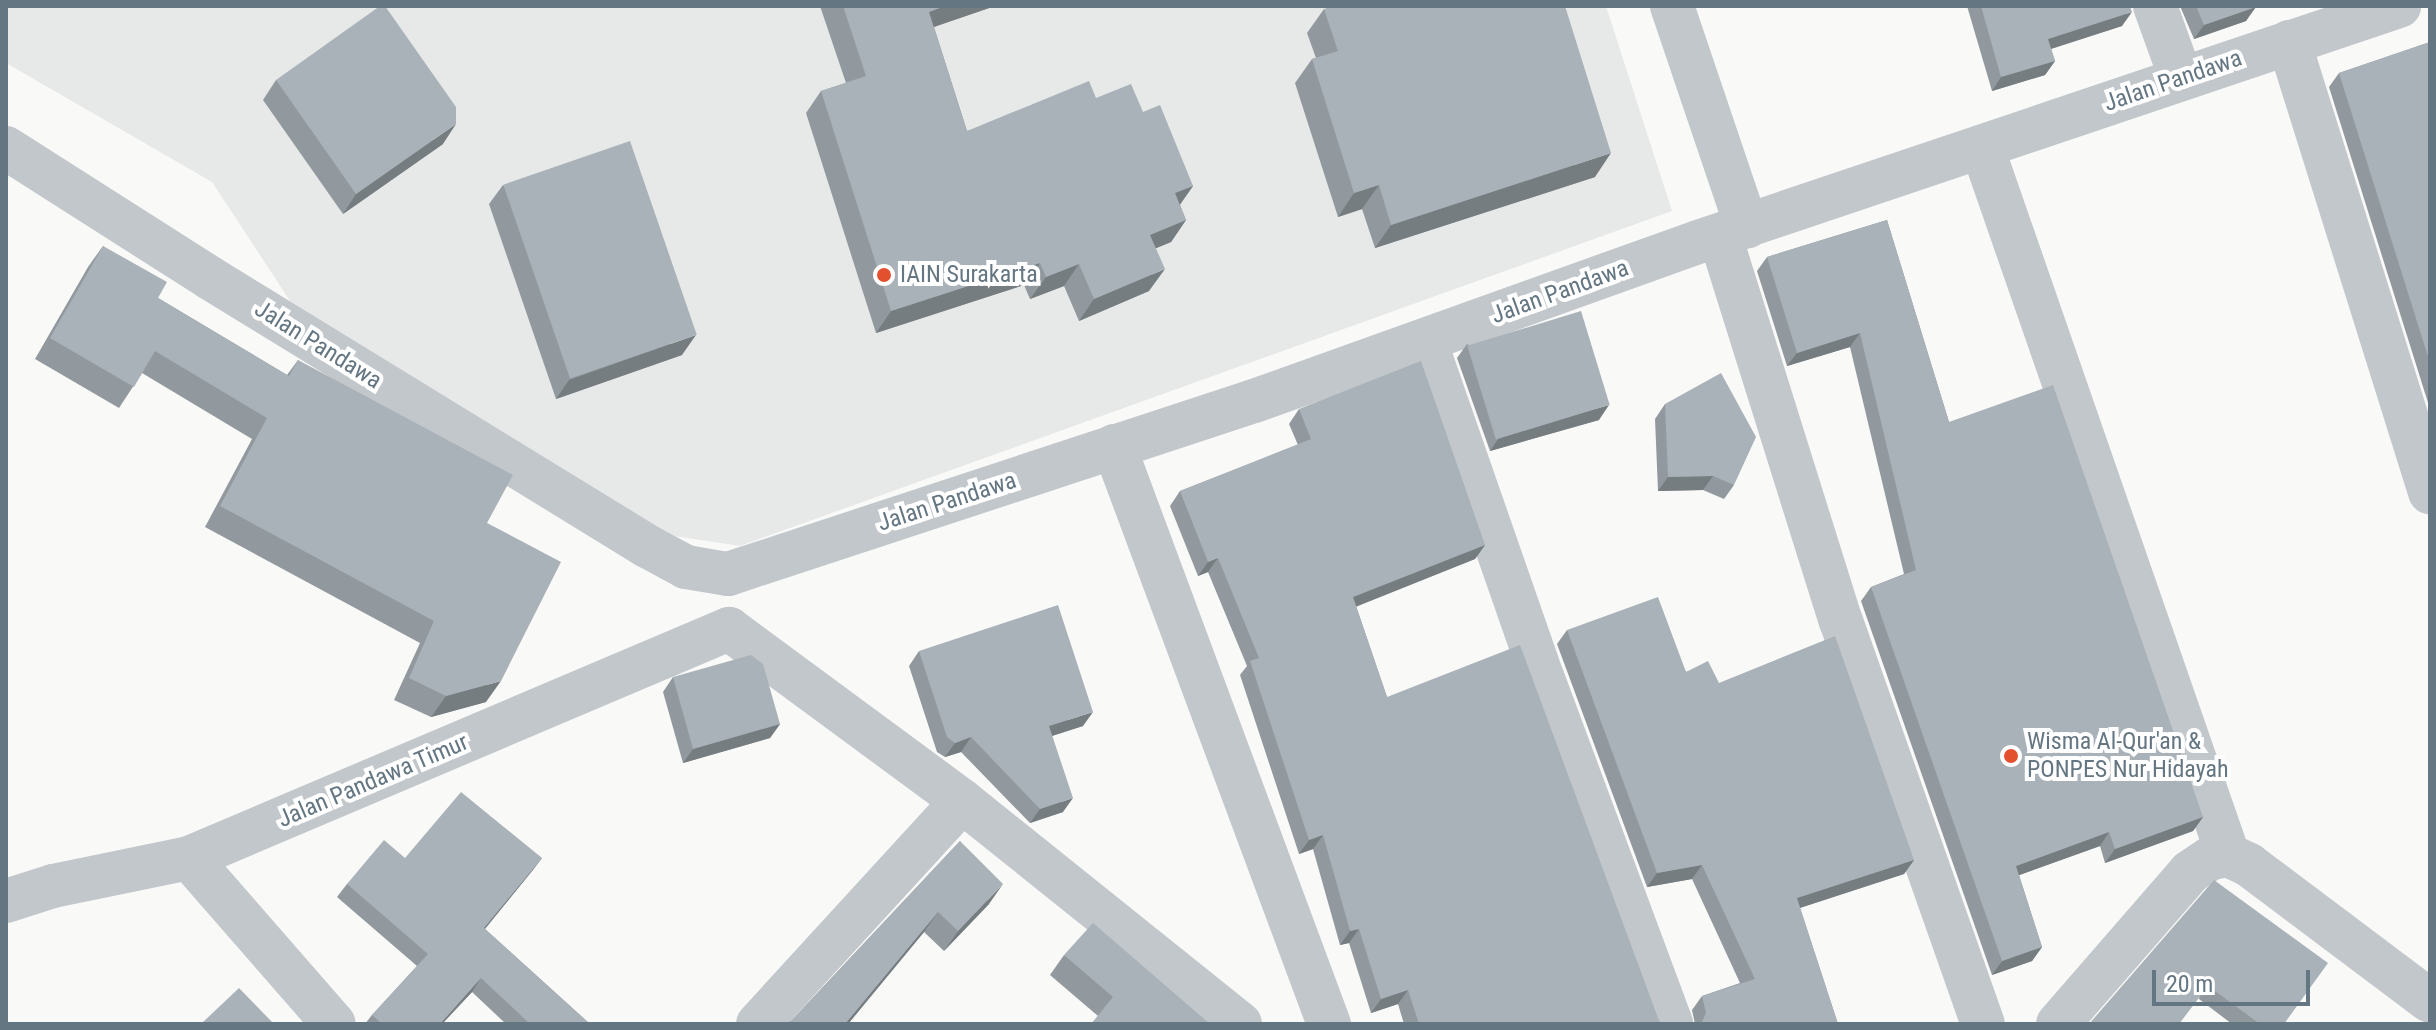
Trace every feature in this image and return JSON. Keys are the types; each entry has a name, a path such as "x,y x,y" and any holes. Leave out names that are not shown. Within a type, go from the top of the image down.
{"street":[{"path":"1672,6 1841,621 1983,1024"},
{"path":"2155,6 2181,78"},
{"name":"Jalan Pandawa","path":"6,148 210,278 647,546 686,567 720,575 760,565 1425,341 1733,231 2399,6"},
{"path":"2289,42 2430,492"},
{"path":"1982,147 2228,855"},
{"path":"1425,341 1543,679 1671,1024"},
{"path":"1114,446 1329,1024"},
{"path":"720,575 729,629 962,801 1224,1019"},
{"name":"Jalan Pandawa Timur","path":"6,901 53,886 189,858 729,629"},
{"path":"758,1024 962,801"},
{"path":"2058,1024 2190,872 2211,858 2228,855 2249,865 2430,1001"},
{"path":"189,858 334,1024"}],"shaded area":[{"name":"IAIN Surakarta","path":"6,6 1606,6 1672,211 740,546 622,528 315,339 212,182 6,63"}],"building":[{"path":"380,6 385,6 456,107 456,124 356,194 276,80"},
{"path":"843,6 945,6 929,12 967,131 1089,81 1096,98 1131,84 1143,112 1160,105 1193,186 1175,193 1186,220 1150,235 1165,269 1094,299 1079,264 1046,277 1040,263 891,311 821,91 866,76"},
{"path":"1333,6 1565,6 1611,153 1391,225 1379,185 1354,193 1312,59 1338,51 1324,9"},
{"path":"1981,6 2130,6 2132,12 2048,39 2055,61 2001,77"},
{"path":"2196,6 2255,6 2256,7 2204,25"},
{"path":"2430,42 2430,363 2339,73"},
{"path":"630,141 697,335 570,378 503,185"},
{"path":"1887,220 1949,422 2053,385 2203,817 2115,849 2109,832 2016,866 2042,947 2002,961 1871,587 1916,570 1860,333 1797,353 1767,257"},
{"path":"103,246 167,282 158,298 289,376 298,360 513,475 487,523 561,562 501,681 446,696 409,678 434,621 220,506 267,418 155,351 134,387 50,338"},
{"path":"1581,311 1610,405 1496,440 1467,346"},
{"path":"1421,361 1485,545 1353,597 1387,697 1520,645 1661,1024 1419,1024 1408,990 1381,999 1359,929 1350,931 1323,835 1309,840 1250,661 1259,658 1218,558 1208,562 1180,491 1311,439 1299,409"},
{"path":"1721,373 1756,437 1734,485 1713,476 1668,477 1665,404"},
{"path":"1658,597 1686,672 1708,661 1719,683 1835,636 1914,860 1797,898 1838,1024 1701,1024 1706,1013 1702,996 1755,979 1702,865 1657,873 1567,630"},
{"path":"1058,605 1093,712 1049,726 1073,798 1040,809 971,737 955,743 947,737 919,651"},
{"path":"751,655 763,664 780,724 693,749 673,677"},
{"path":"461,792 542,858 484,928 590,1024 530,1024 481,978 440,1024 382,1024 372,1015 428,954 347,884 384,840 405,858"},
{"path":"960,841 1003,884 958,931 938,912 845,1024 785,1024 791,1021"},
{"path":"2214,880 2328,963 2284,1024 2260,1024 2208,986 2179,1024 2089,1024"},
{"path":"1093,923 1210,1024 1091,1024 1113,997 1064,955"},
{"path":"239,988 274,1024 201,1024"}],"place":[{"name":"IAIN Surakarta","path":"884,275"},
{"name":"Wisma Al-Qur'an & PONPES Nur Hidayah","path":"2011,756"}]}
